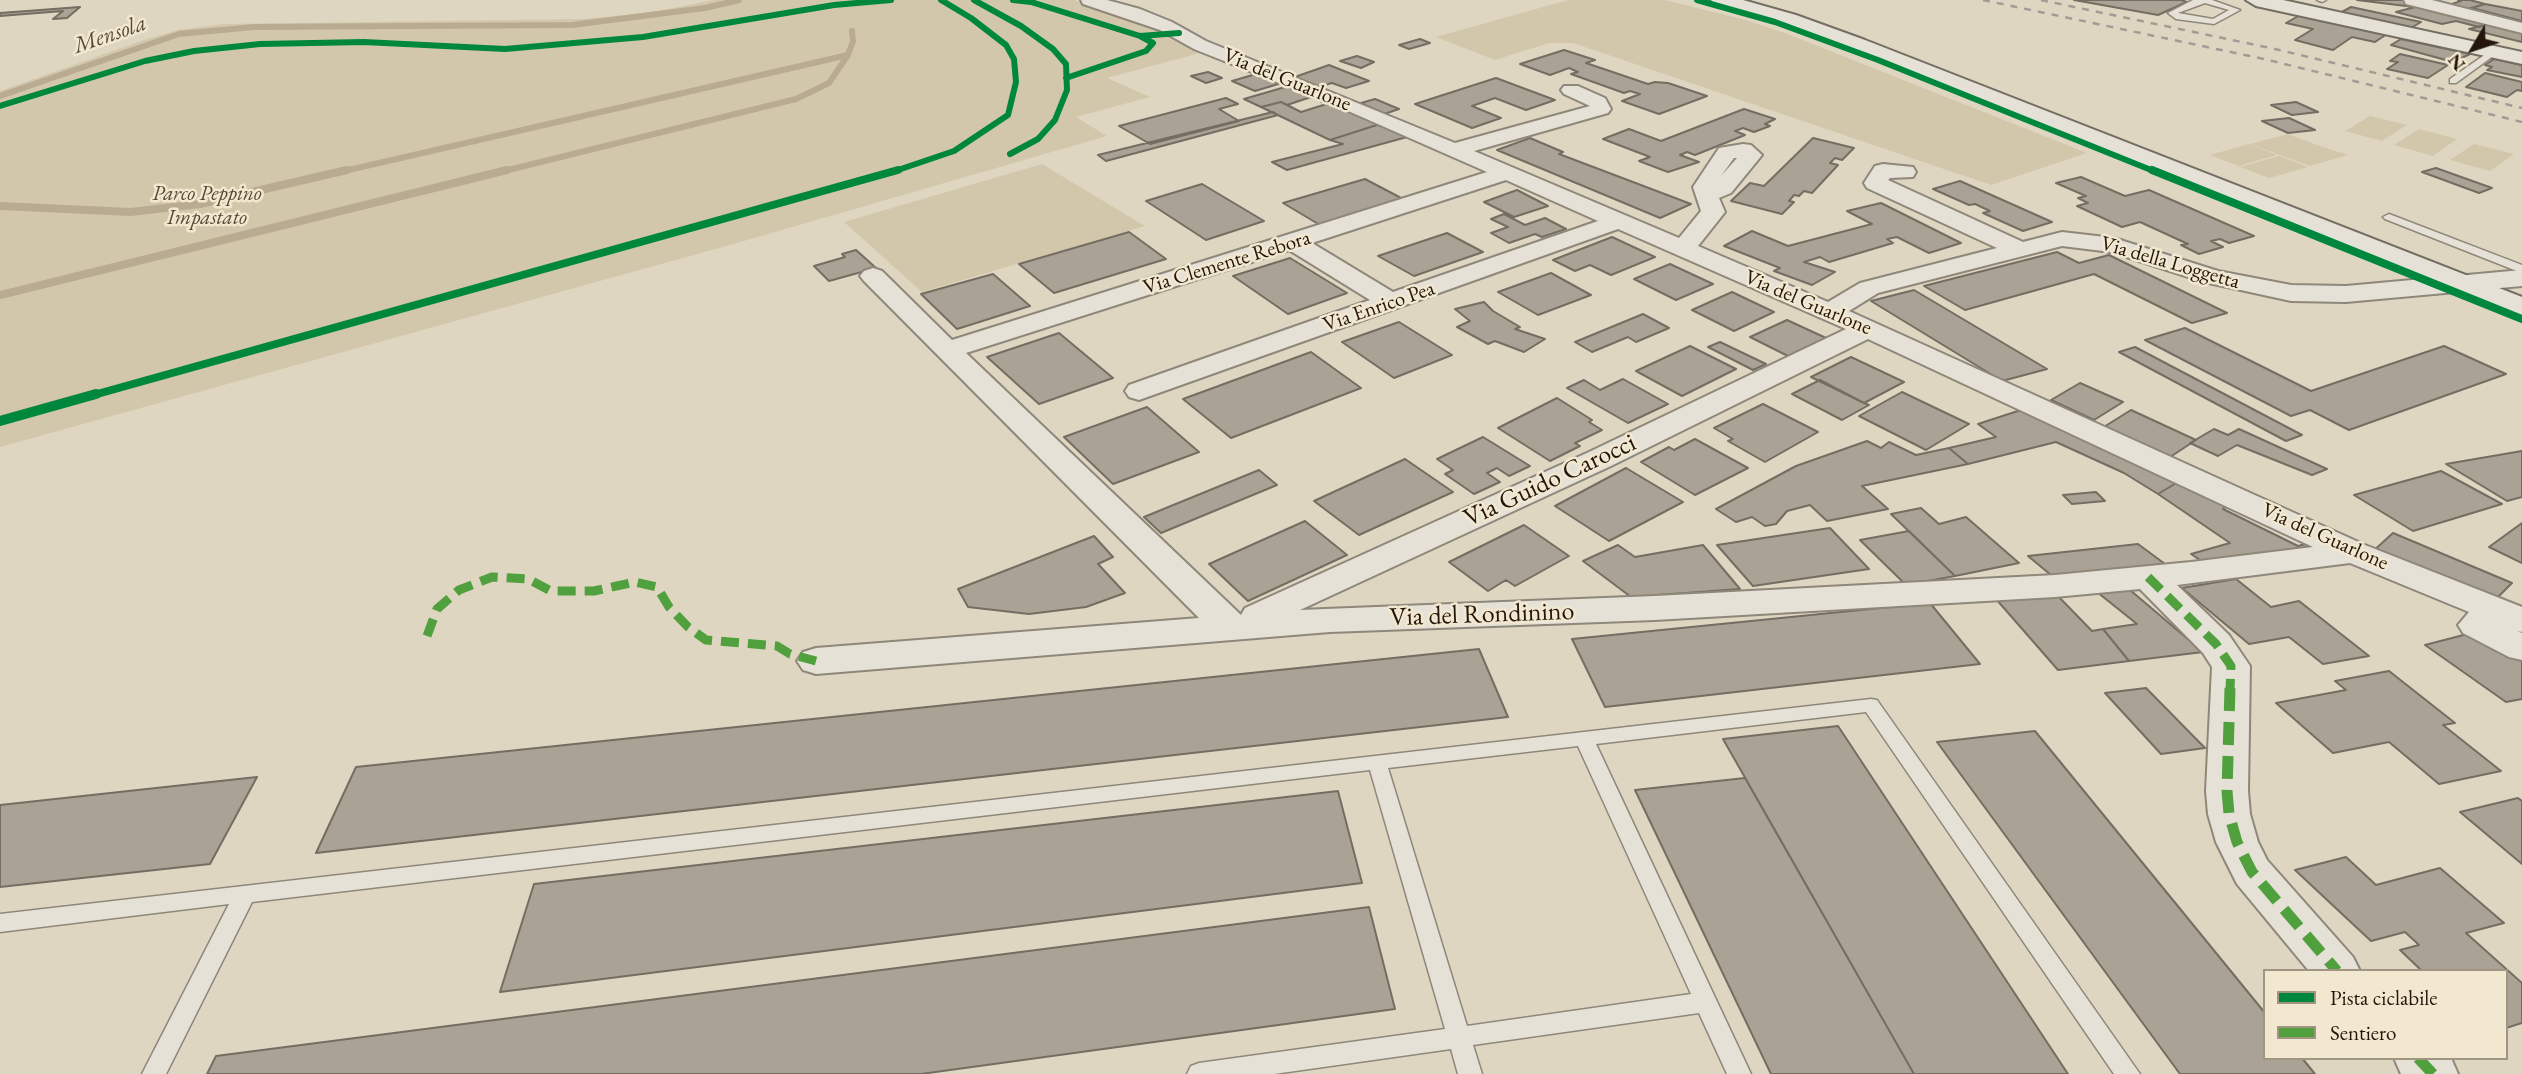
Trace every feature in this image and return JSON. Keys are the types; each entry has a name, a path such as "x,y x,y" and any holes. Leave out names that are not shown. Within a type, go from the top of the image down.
{"street":[{"name":"Via del Guarlone","path":"1089,0 1134,13 1200,45 1346,103 1619,221 1868,329 2353,552 2509,615"},
{"path":"1721,0 1778,16 1858,44 2522,308"},
{"path":"2256,0 2295,5 2522,58"},
{"path":"2412,0 2522,27"},
{"path":"1452,150 1601,109 1598,102 1571,90"},
{"path":"1905,172 1882,171 1875,183 2019,248"},
{"name":"Via Clemente Rebora","path":"947,350 1507,173"},
{"path":"1683,249 1713,212 1708,194"},
{"name":"Via Enrico Pea","path":"1139,391 1619,221"},
{"name":"Via della Loggetta","path":"1829,312 1869,288 2056,240 2088,240 2148,255 2213,276 2291,293 2346,294 2522,278"},
{"path":"1294,242 1392,303"},
{"path":"873,275 1229,626"},
{"name":"Via Guido Carocci","path":"1229,626 1296,601 1600,459 1868,329"},
{"name":"Via del Rondinino","path":"816,661 1229,626 1655,608 2055,586 2353,552"},
{"path":"2148,577 2216,644 2231,666 2227,791 2236,842 2252,872 2335,969"},
{"path":"2509,615 2476,625 2522,648"},
{"path":"2420,1060 2433,1074"}],"lane":[{"path":"2207,0 2236,10 2214,22 2179,17 2172,13 2195,2 2207,0"},
{"path":"2453,81 2493,52"},
{"path":"2389,217 2522,268"},
{"path":"0,923 1871,705 2128,1074"},
{"path":"1584,738 1739,1074"},
{"path":"1377,762 1470,1074"},
{"path":"153,1074 245,894"},
{"path":"1199,1074 1706,1003"}],"green space":[{"name":"Parco Peppino Impastato","path":"714,0 1074,0 1179,33 1200,53 1107,78 1150,97 1076,117 1107,136 737,243 0,447 0,91 144,40 178,30 224,24 584,19 652,12"},
{"path":"1568,0 1665,0 1746,20 2087,153 1991,185 1573,43 1549,43 1495,60 1436,37"},
{"path":"2370,116 2407,125 2382,141 2345,131"},
{"path":"2419,129 2457,139 2433,156 2394,145"},
{"path":"2288,134 2348,155 2310,166 2250,144"},
{"path":"2249,144 2277,155 2239,166 2210,155"},
{"path":"2474,144 2514,154 2490,171 2450,160"},
{"path":"2279,156 2308,167 2269,178 2240,167"},
{"path":"1042,164 1145,226 922,292 844,222"}],"building":[{"path":"2074,0 2181,0 2187,2 2158,15"},
{"path":"2357,0 2404,0 2423,5 2414,7"},
{"path":"2458,0 2485,4 2468,9 2449,5 2461,1"},
{"path":"2485,4 2522,11 2522,21 2472,8"},
{"path":"2423,5 2493,23 2479,27 2456,21 2442,24 2396,12"},
{"path":"80,7 67,18 53,19 63,11 0,16 0,13"},
{"path":"2351,7 2421,22 2411,28 2340,13"},
{"path":"2300,15 2387,34 2375,42 2352,37 2333,50 2295,40 2313,29 2286,23"},
{"path":"2489,24 2522,32 2522,42 2469,29"},
{"path":"1420,39 1430,43 1409,49 1399,45"},
{"path":"2401,39 2470,54 2453,62 2391,45"},
{"path":"1564,50 1595,60 1586,63 1648,84 1668,83 1707,96 1659,114 1622,101 1640,94 1630,91 1624,93 1571,74 1578,72 1569,68 1550,75 1520,64"},
{"path":"2400,54 2448,65 2428,78 2387,69 2398,62 2390,61"},
{"path":"1357,56 1374,62 1361,68 1340,61"},
{"path":"2494,59 2522,65 2522,77 2487,70 2492,67 2485,65"},
{"path":"1329,65 1369,81 1346,88 1332,83 1314,88 1292,78"},
{"path":"1208,72 1222,78 1206,83 1191,76"},
{"path":"1263,72 1285,82 1255,91 1232,81"},
{"path":"2485,73 2522,82 2522,91 2517,90 2507,97 2466,87"},
{"path":"1496,78 1555,100 1526,110 1495,98 1472,106 1501,118 1472,128 1415,104"},
{"path":"1292,85 1333,102 1327,104 1311,97 1287,105 1281,102 1261,107 1244,99"},
{"path":"1226,98 1238,104 1219,109 1239,121 1150,144 1119,126"},
{"path":"1375,99 1399,109 1384,114 1361,103"},
{"path":"1281,102 1301,112 1333,102 1380,124 1330,140 1261,107"},
{"path":"2296,102 2318,112 2292,115 2271,105"},
{"path":"1744,109 1775,119 1765,124 1770,126 1754,132 1743,128 1735,131 1745,135 1695,155 1687,152 1680,155 1699,162 1668,172 1639,161 1650,157 1603,139 1629,129 1661,141"},
{"path":"1273,112 1278,115 1106,161 1098,155"},
{"path":"2289,118 2315,130 2288,133 2262,121"},
{"path":"1380,124 1407,137 1287,170 1272,162 1343,144 1330,140"},
{"path":"1530,138 1563,152 1559,154 1691,204 1660,218 1497,150"},
{"path":"1813,138 1854,148 1842,160 1835,158 1830,163 1838,165 1812,193 1804,191 1799,196 1794,195 1789,201 1794,202 1782,214 1731,201 1750,183 1764,186"},
{"path":"2436,168 2492,188 2479,193 2422,172"},
{"path":"2081,177 2125,196 2149,190 2254,236 2229,243 2220,239 2211,241 2223,247 2199,254 2181,245 2188,244 2140,222 2122,227 2077,206 2088,203 2078,198 2086,196 2056,183"},
{"path":"1365,179 1403,199 1320,225 1283,203"},
{"path":"1960,181 2052,222 2023,231 1983,213 1990,211 1975,204 1969,205 1933,189"},
{"path":"1202,184 1264,221 1206,240 1146,201"},
{"path":"1517,190 1548,206 1514,217 1484,202"},
{"path":"1881,203 1961,243 1929,253 1897,237 1887,239 1893,243 1829,262 1820,257 1804,262 1835,272 1812,285 1774,271 1780,268 1724,246 1752,231 1788,246 1872,224 1847,211"},
{"path":"1504,214 1525,225 1545,218 1566,229 1542,237 1535,234 1509,243 1491,233 1508,227 1491,219"},
{"path":"1129,232 1166,259 1054,293 1019,264"},
{"path":"1447,233 1483,252 1414,276 1378,256"},
{"path":"1612,237 1655,257 1611,275 1590,265 1575,271 1553,260"},
{"path":"856,250 876,268 829,281 814,266 845,257 842,254"},
{"path":"2057,252 2079,263 2109,255 2227,313 2192,323 2094,274 1965,310 1924,286"},
{"path":"1290,258 1347,293 1288,314 1233,276"},
{"path":"1670,264 1713,284 1676,300 1634,279"},
{"path":"1551,273 1591,295 1538,315 1498,292"},
{"path":"993,274 1030,306 957,329 921,294"},
{"path":"1914,290 2047,369 2002,381 1871,301"},
{"path":"1732,292 1774,312 1734,331 1692,310"},
{"path":"1484,302 1493,311 1520,327 1515,329 1545,339 1524,352 1495,341 1488,344 1457,327 1470,321 1455,309"},
{"path":"1643,314 1669,328 1636,342 1628,337 1592,352 1575,342"},
{"path":"1787,320 1826,338 1788,356 1750,337"},
{"path":"1399,322 1452,355 1394,378 1342,342"},
{"path":"2185,328 2311,391 2444,346 2506,374 2349,430 2310,410 2291,416 2145,340"},
{"path":"1059,333 1113,378 1039,404 987,357"},
{"path":"1720,342 1766,364 1753,370 1708,347"},
{"path":"1690,346 1736,369 1682,396 1636,371"},
{"path":"2135,347 2302,435 2286,441 2119,352"},
{"path":"1311,352 1361,388 1231,438 1183,399"},
{"path":"1851,357 1904,382 1864,403 1811,377"},
{"path":"1623,379 1668,404 1628,423 1567,388 1584,380 1600,390"},
{"path":"1820,380 1869,405 1842,420 1792,394"},
{"path":"2080,383 2123,402 2094,420 2051,400"},
{"path":"1902,392 1969,424 1926,450 1859,416"},
{"path":"1557,398 1592,420 1589,422 1602,430 1575,443 1580,446 1550,461 1498,428"},
{"path":"1763,404 1818,432 1765,462 1728,441 1733,439 1714,428"},
{"path":"1147,407 1199,452 1113,484 1064,437"},
{"path":"2027,408 2183,479 2158,494 2124,473 2056,442 1968,464 1949,448 1996,437 1978,424"},
{"path":"2131,410 2196,440 2164,461 2099,430"},
{"path":"2214,429 2228,435 2239,429 2327,469 2312,475 2237,445 2218,456 2190,443"},
{"path":"1483,437 1530,466 1509,476 1497,468 1487,473 1500,482 1474,494 1445,474 1453,470 1437,459"},
{"path":"1695,439 1748,468 1695,495 1641,462 1669,447 1674,450"},
{"path":"1867,441 1881,448 1889,442 1916,455 1949,448 1968,464 1862,486 1888,509 1827,521 1810,505 1787,511 1776,524 1765,526 1752,517 1736,522 1716,509 1796,466"},
{"path":"2522,451 2522,497 2507,501 2446,464"},
{"path":"1405,459 1453,492 1359,535 1314,501"},
{"path":"1626,468 1683,502 1609,541 1555,506"},
{"path":"1259,470 1277,485 1161,533 1144,517"},
{"path":"2441,471 2502,504 2413,531 2354,495"},
{"path":"2183,479 2231,502 2223,509 2298,546 2313,542 2324,547 2209,566 2191,554 2230,543 2158,494"},
{"path":"2096,492 2105,501 2072,504 2063,495"},
{"path":"1921,508 1939,524 1966,517 2019,563 1955,576 1891,514"},
{"path":"1305,521 1347,555 1248,601 1209,564"},
{"path":"2522,523 2522,563 2489,547"},
{"path":"1524,525 1569,556 1515,586 1506,580 1488,591 1449,562"},
{"path":"1830,528 1869,569 1753,586 1717,545"},
{"path":"1909,531 1955,576 1906,585 1860,540"},
{"path":"2393,533 2512,583 2494,601 2371,553"},
{"path":"1094,536 1113,557 1098,564 1125,593 1086,607 1029,614 968,607 958,589"},
{"path":"2138,544 2165,564 2051,575 2028,556"},
{"path":"1618,545 1635,557 1703,545 1740,589 1631,597 1583,561"},
{"path":"2236,579 2271,607 2299,601 2369,656 2323,664 2289,637 2249,644 2182,588"},
{"path":"2123,584 2203,652 2129,661 2103,629 2137,624 2092,588"},
{"path":"2055,593 2092,631 2103,629 2129,661 2058,670 1996,599"},
{"path":"1930,603 1980,664 1605,707 1572,639"},
{"path":"2479,631 2522,660 2522,699 2506,702 2425,645"},
{"path":"1479,649 1508,717 316,853 356,767"},
{"path":"2389,671 2455,723 2443,725 2501,771 2439,784 2389,742 2333,753 2276,703 2346,690 2335,681"},
{"path":"2146,688 2205,748 2161,754 2105,693"},
{"path":"1838,726 2068,1074 1914,1074 1723,739"},
{"path":"2035,731 2263,1011 2263,1060 2304,1060 2315,1074 2180,1074 1937,742"},
{"path":"257,777 210,864 0,887 0,805"},
{"path":"1745,778 1914,1074 1771,1074 1635,790"},
{"path":"1338,791 1362,883 500,992 534,884"},
{"path":"2518,798 2522,801 2522,864 2460,812"},
{"path":"2346,857 2376,885 2440,868 2504,923 2466,933 2506,969 2420,969 2400,950 2419,945 2405,932 2371,941 2295,870"},
{"path":"1369,907 1395,1009 921,1074 207,1074 216,1056"},
{"path":"2508,970 2522,983 2522,1023 2508,1027"}],"waterway":[{"name":"Mensola","path":"0,96 179,34 254,27 572,25 705,8 739,0"},
{"path":"848,55 853,41 852,31"},
{"path":"340,172 848,55"},
{"path":"500,172 796,99 829,83 848,55"},
{"path":"0,206 131,212 200,204 347,170"},
{"path":"0,295 507,170"}],"railway":[{"path":"1983,0 2264,59 2522,122"},
{"path":"2041,0 2275,49 2522,108"}],"marked path":[{"path":"427,636 437,609 459,590 492,577 528,579 551,591 594,591 635,582 657,587 669,607 688,627 706,640 777,646 790,654 816,661"},
{"path":"2148,577 2216,644 2231,666 2227,791 2229,814 2237,842 2252,872 2335,969"},
{"path":"2420,1060 2433,1074"}],"cycle path":[{"path":"0,106 145,61 194,51 260,44 364,42 505,49 643,37 834,5 891,0"},
{"path":"0,421 883,175 954,151 1008,115 1016,82 1014,59 1006,45 971,18 941,0"},
{"path":"974,0 1021,26 1053,49 1066,64 1067,90 1055,120 1038,139 1010,154"},
{"path":"1013,0 1031,2 1140,36 1179,33"},
{"path":"1697,0 1775,22 1878,60 2522,319"},
{"path":"1066,78 1146,51 1153,43 1140,36"}]}
